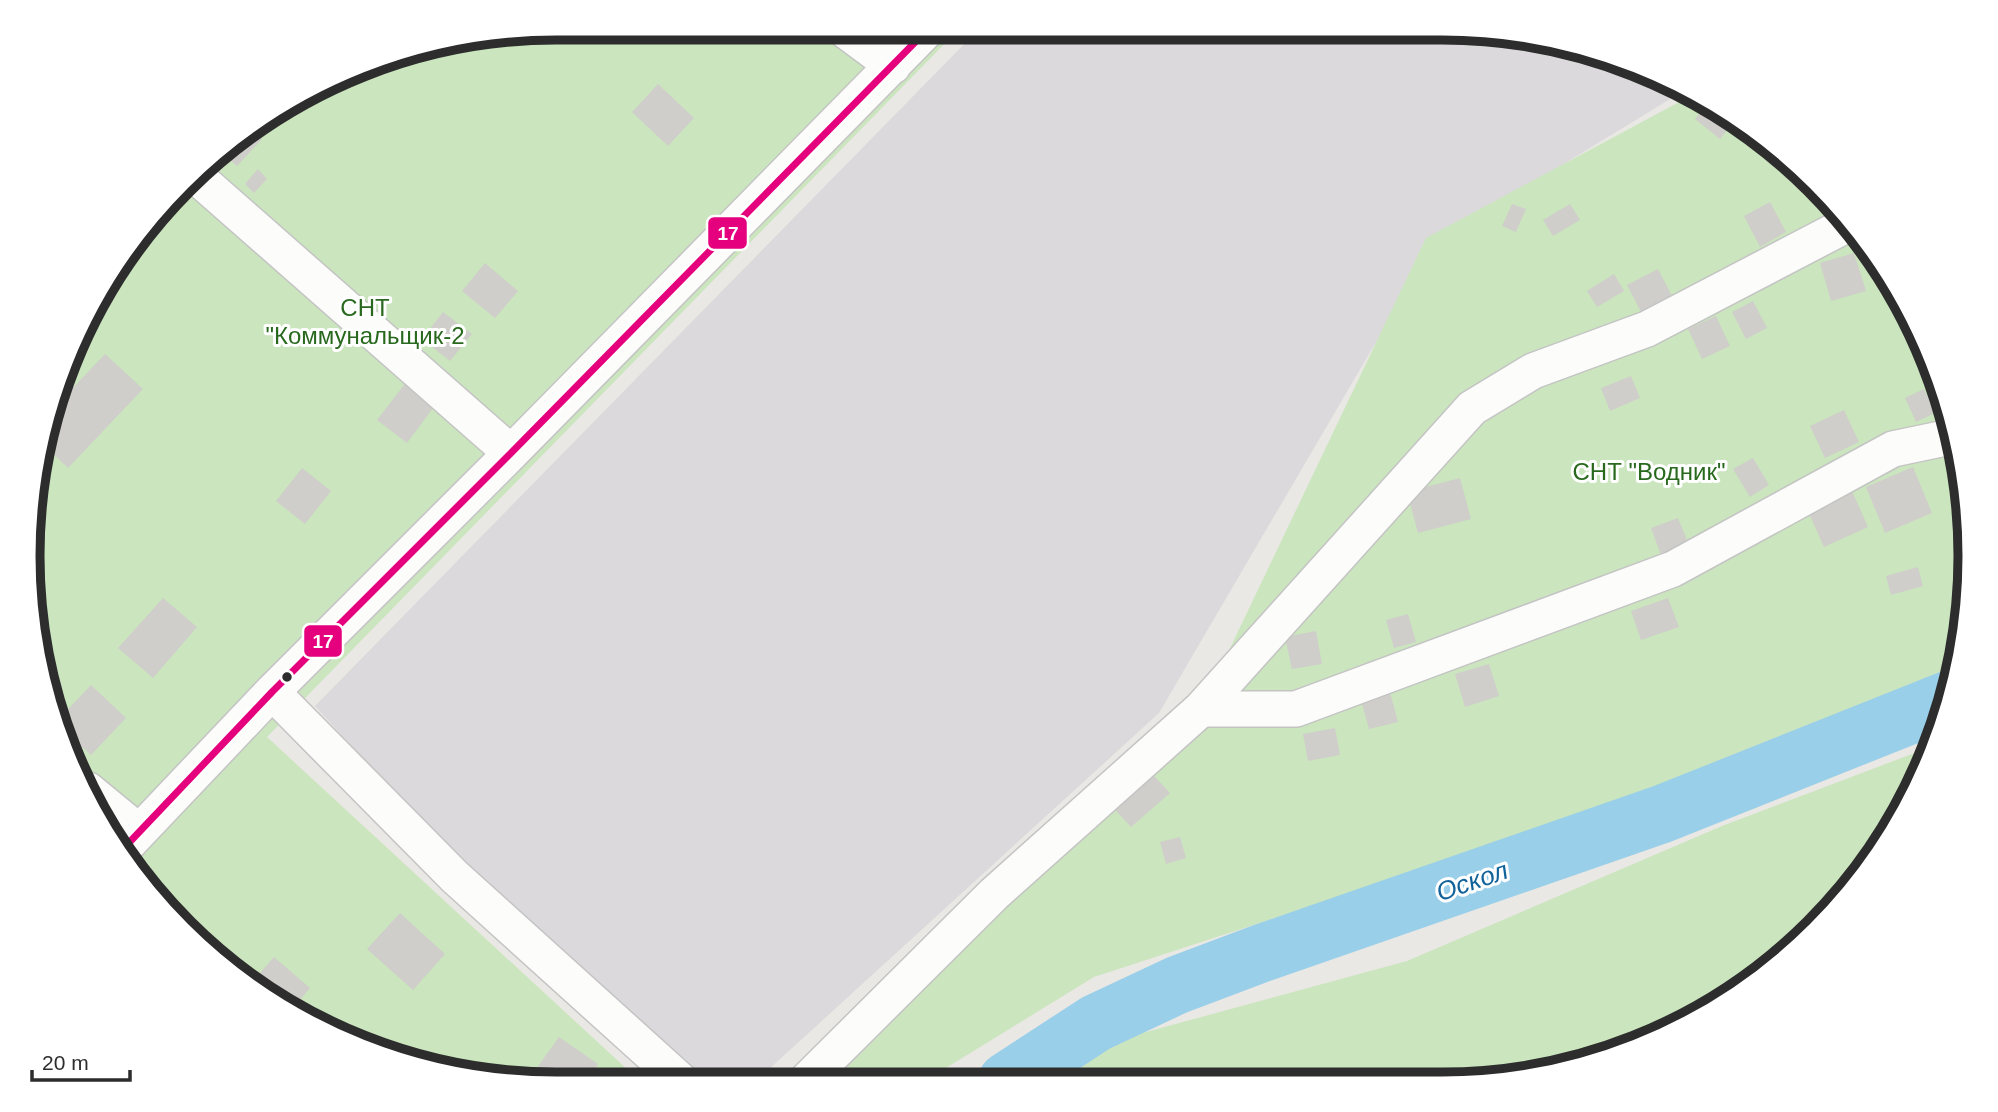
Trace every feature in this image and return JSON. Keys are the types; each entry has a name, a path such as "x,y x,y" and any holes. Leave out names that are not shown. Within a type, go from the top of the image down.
{"street":[{"path":"858,40 892,66"},
{"path":"109,814 132,840 272,692 918,40"},
{"path":"202,181 511,453"},
{"path":"815,1072 993,894 1201,709 1472,408 1533,370 1647,329 1840,228"},
{"path":"1201,709 1296,709 1309,705 1673,569 1893,449 1944,438"},
{"path":"272,692 455,877 671,1072"}],"shaded area":[{"path":"968,40 1476,41 1543,50 1575,58 1608,68 1675,96 1434,243 1159,713 766,1072 692,1072 471,876 315,706"}],"green space":[{"name":"СНТ \"Коммунальщик-2","path":"948,40 267,737 630,1072 522,1071 455,1062 390,1044 328,1019 269,985 216,944 168,896 127,843 93,784 68,722 50,657 41,590 41,522 50,455 68,390 93,328 109,298 147,242 191,191 269,127 328,93 359,80 390,68 455,50 522,41"},
{"name":"СНТ \"Водник\"","path":"1683,100 1729,127 1782,168 1830,216 1871,269 1905,328 1930,390 1948,455 1957,522 1957,590 1942,681 1655,794 1094,977 939,1072 797,1072 1201,709 1426,238"},
{"path":"1919,751 1905,784 1871,843 1807,921 1756,965 1700,1003 1670,1019 1608,1044 1543,1062 1476,1071 1055,1072 1113,1041 1407,961 1722,826"}],"building":[{"path":"658,84 694,118 668,146 632,112"},
{"path":"1702,110 1729,127 1720,139 1695,119"},
{"path":"258,135 262,139 237,166 228,158"},
{"path":"258,169 267,179 254,193 245,184"},
{"path":"1770,202 1786,232 1760,247 1744,216"},
{"path":"1512,204 1526,209 1516,232 1502,226"},
{"path":"1570,204 1580,220 1553,236 1543,220"},
{"path":"1854,253 1866,291 1831,301 1820,263"},
{"path":"485,263 518,291 495,318 462,291"},
{"path":"1658,269 1672,296 1641,312 1627,285"},
{"path":"1614,274 1624,291 1597,307 1587,291"},
{"path":"1753,301 1767,328 1746,339 1732,312"},
{"path":"443,312 472,334 450,361 422,339"},
{"path":"1716,316 1730,346 1702,359 1688,329"},
{"path":"105,354 143,389 68,468 51,452 67,394"},
{"path":"1631,376 1640,398 1610,411 1601,388"},
{"path":"407,381 436,404 407,443 377,420"},
{"path":"1924,389 1935,413 1916,422 1905,398"},
{"path":"1844,410 1859,442 1825,458 1810,426"},
{"path":"1753,458 1769,485 1750,497 1733,469"},
{"path":"1913,467 1932,513 1885,533 1866,487"},
{"path":"302,468 331,491 305,524 276,501"},
{"path":"1460,478 1471,519 1418,533 1407,492"},
{"path":"1852,491 1868,527 1824,547 1808,511"},
{"path":"1678,518 1689,545 1661,555 1651,528"},
{"path":"1918,567 1923,586 1891,595 1886,576"},
{"path":"163,598 197,627 153,678 118,648"},
{"path":"1668,598 1679,627 1641,640 1631,611"},
{"path":"1408,614 1416,642 1394,648 1386,620"},
{"path":"1316,631 1322,664 1292,669 1285,637"},
{"path":"1489,664 1499,696 1465,707 1455,674"},
{"path":"91,685 126,718 91,755 75,741 65,712"},
{"path":"1390,692 1398,722 1369,729 1361,700"},
{"path":"1335,728 1340,755 1308,761 1303,734"},
{"path":"1144,765 1170,793 1131,827 1105,799"},
{"path":"1180,837 1186,858 1166,864 1160,842"},
{"path":"400,913 445,954 413,990 367,949"},
{"path":"274,957 310,988 298,1003 257,976"},
{"path":"559,1037 598,1064 593,1072 540,1072 536,1069"}],"waterway":[{"name":"Оскол","path":"1021,1072 1096,1023 1177,985 1662,814 1935,705"}],"transit line":[{"name":"17","path":"128,844 272,692 917,40"}]}
